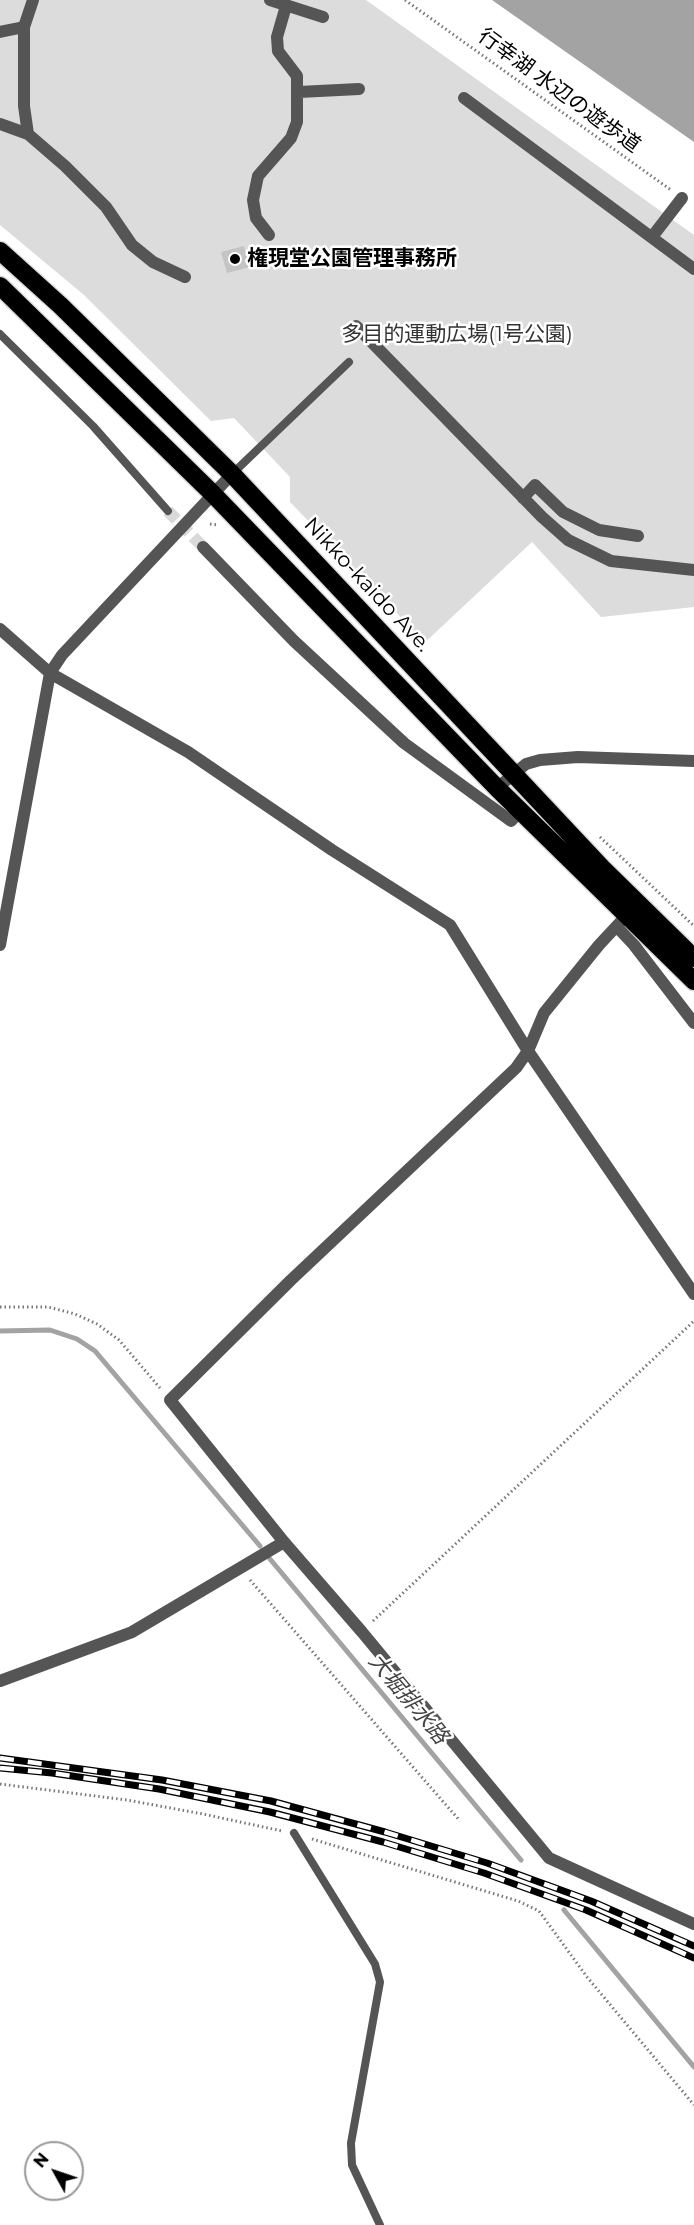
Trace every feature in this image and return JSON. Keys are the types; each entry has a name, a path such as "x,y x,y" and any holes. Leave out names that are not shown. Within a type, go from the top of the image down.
{"highway":[{"name":"Nikko-kaido Ave.","path":"0,251 61,306 232,474 602,868 694,958"},
{"path":"0,286 213,494 520,811 622,921 694,981"}],"street":[{"path":"28,134 24,106 24,27 33,0"},
{"path":"270,0 323,17"},
{"path":"268,235 256,218 253,200 258,176 291,138 297,122 299,92 297,76 278,51 276,37 286,6"},
{"path":"0,32 24,27"},
{"path":"299,92 359,89"},
{"path":"464,98 694,268"},
{"path":"0,124 28,134 65,166 106,207 132,245 153,262 185,277"},
{"path":"652,237 682,198"},
{"path":"356,326 523,498 568,540 611,561 694,570"},
{"path":"0,945 50,673 62,655 232,474"},
{"path":"523,498 535,485 563,512 590,526 599,530 638,536"},
{"path":"202,547 294,641 404,743 511,821 520,811"},
{"path":"0,629 50,673 188,752 332,850 450,925 528,1051 694,1294"},
{"path":"497,788 526,764 578,757 694,761"},
{"path":"694,1023 634,945 622,921 544,1013 528,1051 516,1068 291,1280 170,1400 284,1542 362,1632 549,1858 694,1924"},
{"path":"0,1681 132,1632 284,1542"}],"lane":[{"path":"0,334 93,426 168,511"},
{"path":"232,474 349,362"},
{"path":"294,1833 375,1964 380,1982 351,2142 352,2165 380,2225"}],"path":[{"name":"行幸湖 水辺の遊歩道","path":"405,0 682,198"},
{"path":"600,836 694,926"},
{"path":"0,1307 48,1307 75,1314 97,1324 119,1340 170,1400"},
{"path":"362,1632 694,1321"},
{"path":"239,1567 460,1821"},
{"path":"0,1784 127,1800 294,1833 518,1901 540,1911 587,1977 694,2105"}],"green space":[{"name":"多目的運動広場(1号公園)","path":"0,0 366,0 694,235 694,607 601,617 532,542 420,647 411,641 415,632 290,502 290,477 234,418 211,421 84,295 0,225"}],"shaded area":[{"path":"492,0 694,0 694,142"}],"building":[{"name":"権現堂公園管理事務所","path":"244,246 250,267 227,273 221,252"}],"waterway":[{"name":"大堀排水路","path":"0,1331 50,1330 77,1339 95,1351 260,1546"},
{"name":"大堀排水路","path":"270,1559 521,1860"},
{"name":"大堀排水路","path":"564,1910 694,2067"}],"tunnel":[{"path":"168,511 203,547"}],"railway":[{"path":"0,1758 162,1780 271,1801 487,1863 591,1901 694,1946"},
{"path":"0,1768 52,1773 159,1789 270,1812 383,1842 484,1873 586,1910 694,1958"}],"place":[{"name":"権現堂公園管理事務所","path":"235,259"}]}
